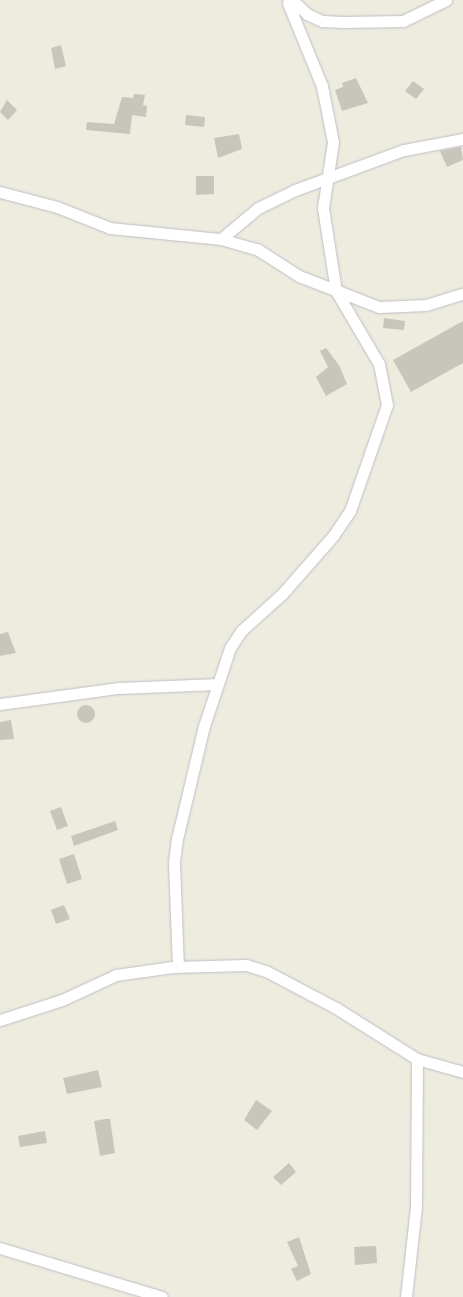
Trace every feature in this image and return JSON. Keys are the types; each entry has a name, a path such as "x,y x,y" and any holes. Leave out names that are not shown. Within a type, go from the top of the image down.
{"street":[{"path":"290,1 307,14 322,21 343,22 404,21 446,0"},
{"path":"178,967 177,839 218,684 230,648 241,631 282,594 350,511 384,420 386,387 379,364 336,292 324,226 326,177 333,142 322,86 290,1"},
{"path":"221,239 271,200 326,177 404,150 463,139"},
{"path":"0,192 57,207 110,228 221,239 257,249 299,276 336,292 379,307 399,308 463,294"},
{"path":"0,704 119,688 218,684"},
{"path":"1,1018 62,1000 116,975 178,967 246,964 266,970 417,1059 463,1072"},
{"path":"406,1297 416,1206 417,1059"},
{"path":"0,1248 162,1297"}],"building":[{"path":"61,45 66,66 55,69 51,48"},
{"path":"356,78 368,103 342,111 335,90 343,87 342,83"},
{"path":"413,81 424,89 416,99 405,91"},
{"path":"134,94 145,95 143,105 147,106 146,117 132,115 130,134 86,130 87,122 114,124 122,97 133,98"},
{"path":"7,100 17,110 8,120 0,112"},
{"path":"186,115 205,117 204,127 185,125"},
{"path":"239,134 242,149 218,158 214,138"},
{"path":"461,147 463,160 447,167 440,151"},
{"path":"196,176 214,176 214,194 196,195"},
{"path":"384,318 405,321 404,330 383,328"},
{"path":"463,321 463,363 411,392 393,360"},
{"path":"326,348 339,365 347,384 326,396 316,377 328,367 320,351"},
{"path":"8,632 16,653 0,656 0,634"},
{"path":"86,705 92,708 95,714 92,720 86,723 80,720 77,714 80,708"},
{"path":"11,720 14,739 0,740 0,722"},
{"path":"61,807 68,826 57,830 50,811"},
{"path":"115,821 118,830 74,846 71,836"},
{"path":"74,854 82,879 67,884 59,859"},
{"path":"64,905 70,919 56,924 51,910"},
{"path":"98,1070 102,1087 67,1094 63,1078"},
{"path":"256,1100 272,1111 257,1130 244,1120"},
{"path":"110,1119 115,1153 100,1156 94,1121"},
{"path":"45,1131 47,1143 20,1147 18,1136"},
{"path":"289,1163 296,1172 281,1185 273,1177"},
{"path":"299,1237 311,1274 297,1281 291,1269 298,1266 287,1242"},
{"path":"376,1246 377,1263 355,1265 354,1247"}]}
